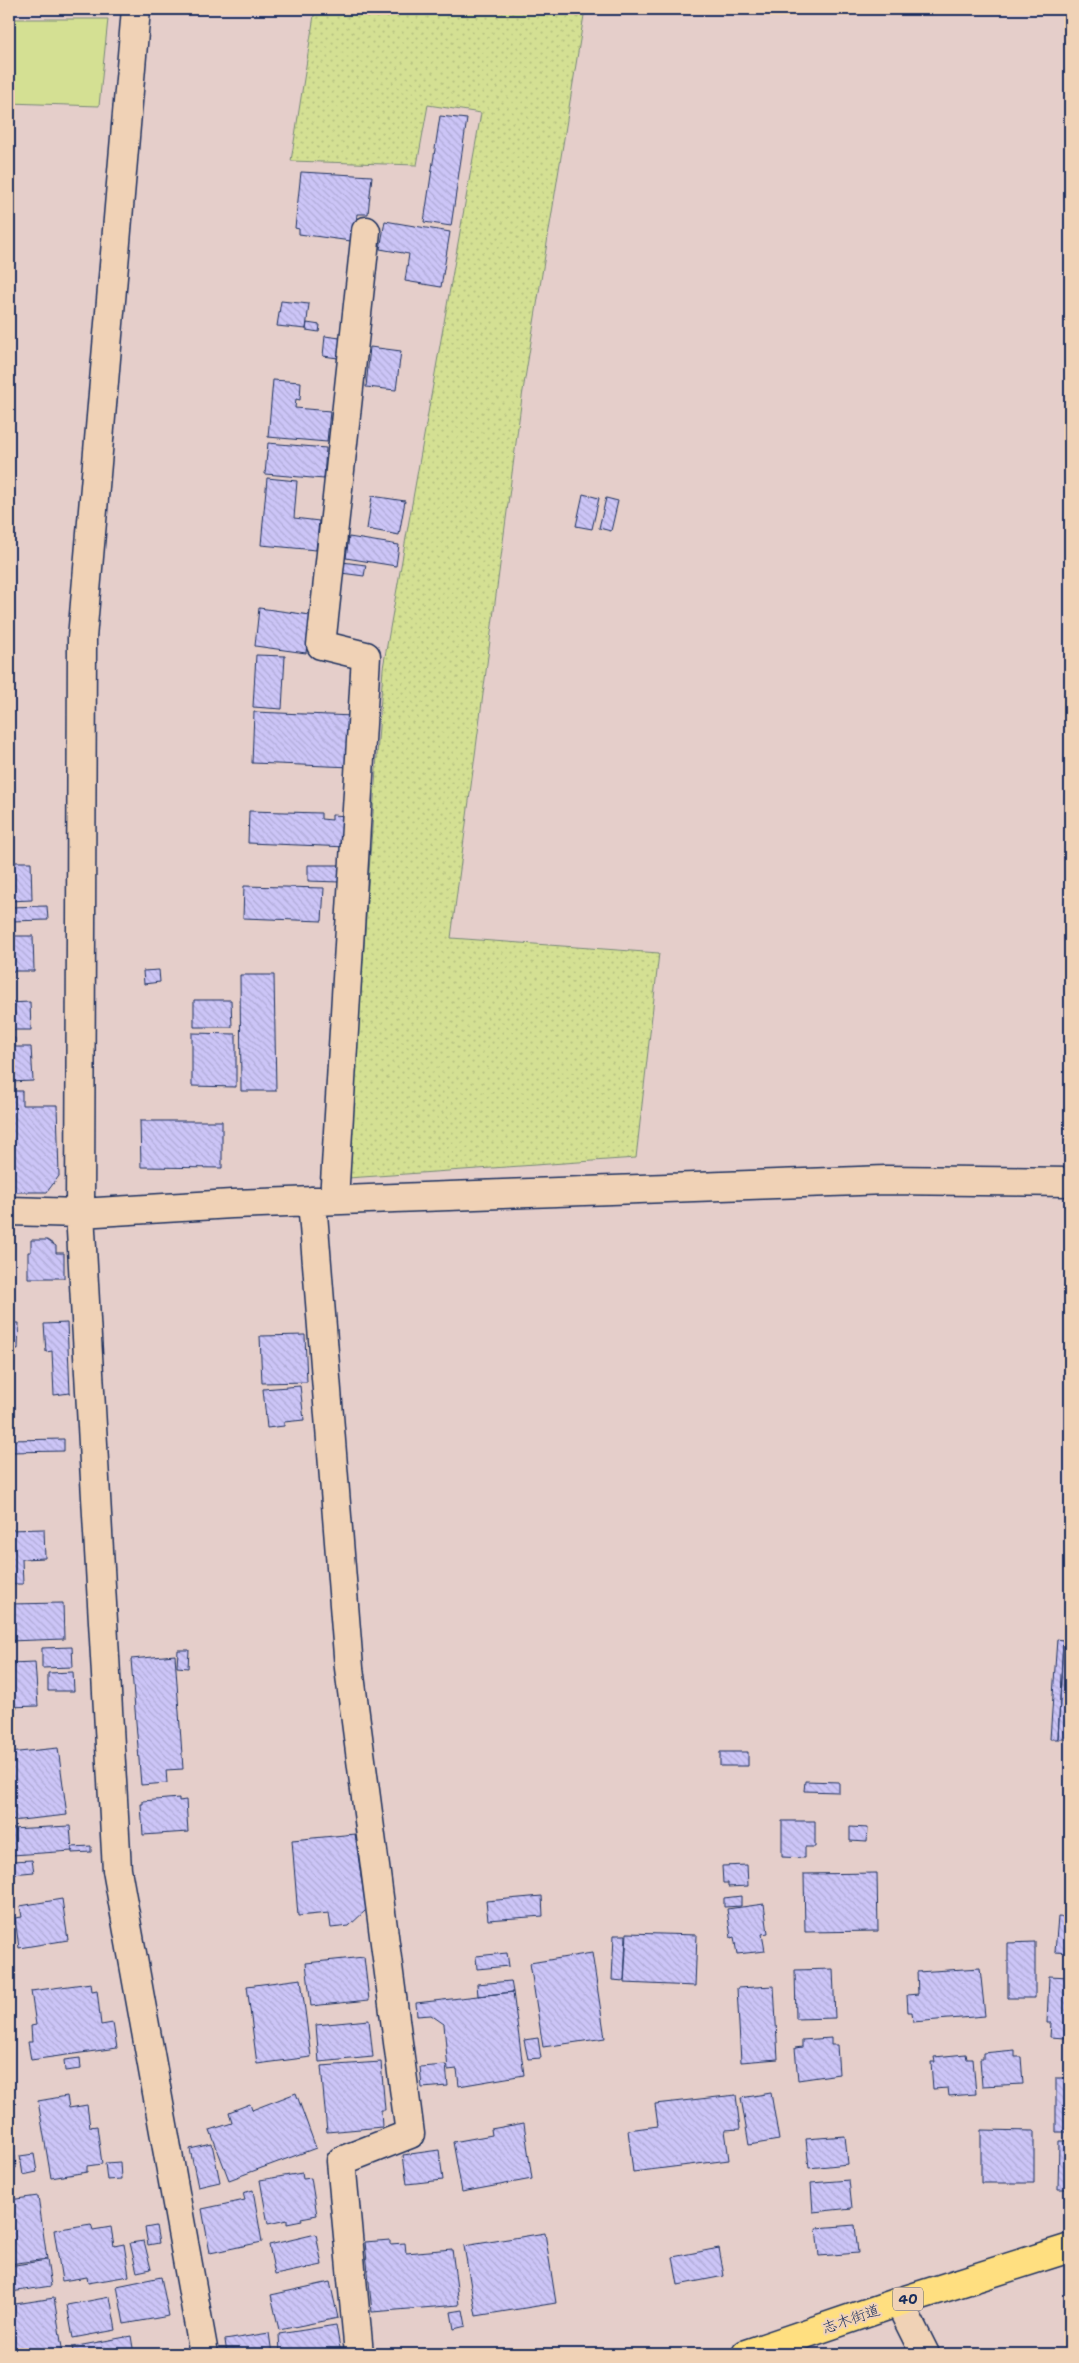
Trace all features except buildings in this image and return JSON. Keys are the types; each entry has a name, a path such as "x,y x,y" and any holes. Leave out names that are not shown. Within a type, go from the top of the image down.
{"main road":[{"name":"志木街道","path":"746,2354 899,2302 1070,2248"}],"street":[{"path":"136,9 82,638 80,1213 117,1870 204,2354"},
{"path":"359,2354 341,2161 410,2134 349,1668 323,1201 366,656 321,646 366,232"},
{"path":"9,1211 80,1213 323,1201 886,1180 1070,1182"},
{"path":"899,2302 925,2354"}],"green space":[{"path":"315,9 585,9 522,397 451,938 659,953 636,1158 348,1178 383,668 481,113 428,105 417,165 291,161"},
{"path":"9,19 108,19 99,106 9,103"}]}
